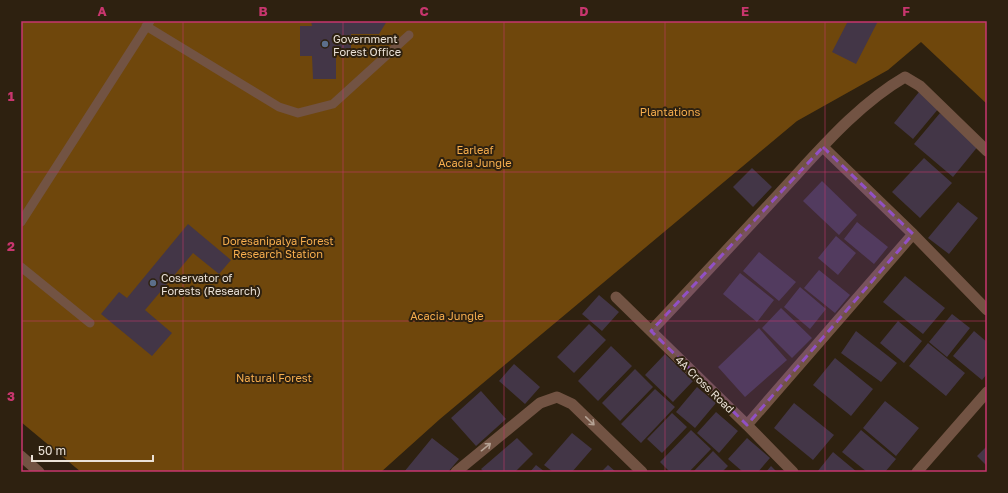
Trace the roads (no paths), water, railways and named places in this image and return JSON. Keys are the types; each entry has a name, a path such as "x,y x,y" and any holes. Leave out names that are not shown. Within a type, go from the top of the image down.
{"street":[{"path":"651,331 823,147 872,99 905,77 920,86 987,151"},
{"path":"823,147 913,234 987,310"},
{"path":"747,425 913,234"},
{"name":"4A Cross Road","path":"616,297 793,472"},
{"path":"916,472 987,392"},
{"path":"456,472 540,403 557,397 572,404 642,472"},
{"path":"21,456 39,472"}],"lane":[{"path":"21,222 148,24 279,108 298,113 333,104 409,35"},
{"path":"21,267 90,323"}],"place":[{"name":"Government Forest Office","path":"325,44"},
{"name":"Coservator of Forests (Research)","path":"153,283"}],"park label":[{"name":"Plantations","path":"670,111"},
{"name":"Earleaf Acacia Jungle","path":"475,155"},
{"name":"Doresanipalya Forest Research Station","path":"278,246"},
{"name":"Acacia Jungle","path":"447,315"},
{"name":"Natural Forest","path":"274,377"}]}
